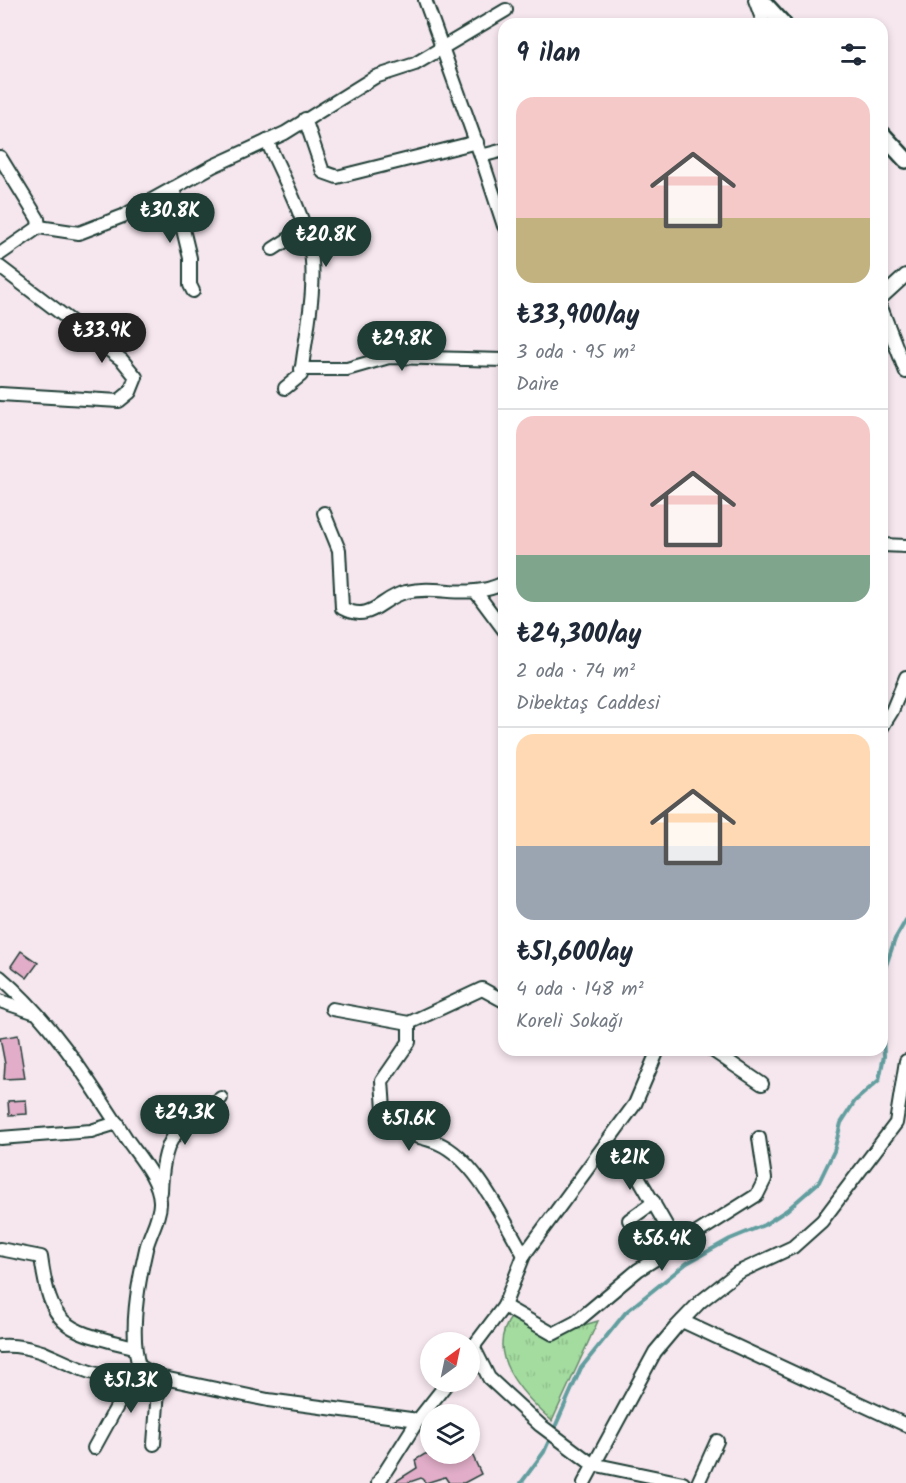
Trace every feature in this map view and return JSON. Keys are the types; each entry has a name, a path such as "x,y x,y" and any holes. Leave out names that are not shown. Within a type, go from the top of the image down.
{"main road":[{"path":"761,0 778,18"},
{"path":"888,140 906,160"}],"street":[{"path":"424,0 477,142 498,208"},
{"path":"755,0 762,18"},
{"path":"0,254 39,227 79,233 123,216 267,141 375,77 415,64 443,49 506,10"},
{"path":"306,119 323,172 337,177 477,142"},
{"path":"267,141 304,229 310,249 311,285 301,375 285,388"},
{"path":"481,156 498,152"},
{"path":"0,157 38,219 39,227"},
{"path":"173,188 190,258 190,285 193,291"},
{"path":"273,249 304,229"},
{"path":"0,267 122,360 136,377 130,392 119,401 0,394"},
{"path":"888,292 906,275"},
{"path":"888,326 906,372"},
{"path":"301,369 347,369 389,357 498,360"},
{"path":"324,513 339,550 342,608 352,613 366,613 403,592 422,589 462,594 498,585"},
{"path":"888,546 906,546"},
{"path":"475,591 498,622"},
{"path":"888,717 906,677"},
{"path":"0,977 38,1014 117,1123 153,1178 160,1202"},
{"path":"332,1009 409,1023 482,989 498,998"},
{"path":"0,1001 38,1014"},
{"path":"409,1023 409,1042 382,1081 384,1109 390,1127 405,1136 437,1142 459,1156 481,1185 524,1255"},
{"path":"480,1337 504,1306 524,1255 635,1104 655,1056"},
{"path":"721,1056 762,1084"},
{"path":"896,1123 906,1061"},
{"path":"94,1448 139,1366 134,1347 146,1250 160,1202 163,1157 181,1125 221,1098"},
{"path":"584,1483 592,1464 655,1352 682,1321 700,1302 737,1273 793,1247 822,1221 896,1123 906,1114"},
{"path":"0,1138 90,1131 117,1123"},
{"path":"504,1306 553,1334 576,1322 638,1269 757,1195 765,1179 759,1138"},
{"path":"603,1148 639,1178 666,1225"},
{"path":"629,1220 654,1203"},
{"path":"0,1250 41,1257 46,1293 58,1318 80,1333 134,1347"},
{"path":"682,1321 906,1425"},
{"path":"0,1346 40,1352 82,1370 116,1376 131,1374 139,1366"},
{"path":"480,1364 489,1378 540,1425 592,1464 683,1483"},
{"path":"139,1366 159,1377 268,1400 418,1420"},
{"path":"154,1444 159,1377"},
{"path":"378,1483 418,1420 440,1392"},
{"path":"699,1483 717,1441"}],"green space":[{"path":"513,1315 564,1331 598,1321 552,1421 519,1386 504,1358 502,1344 505,1329"}],"building":[{"path":"21,951 38,963 27,978 11,966"},
{"path":"18,1035 25,1078 4,1079 5,1064 0,1038"},
{"path":"26,1100 27,1114 9,1115 8,1101"},
{"path":"420,1457 420,1464 476,1464 481,1474 464,1483 449,1483 445,1477 426,1483 421,1478 407,1483 393,1483 417,1468 415,1460"}],"waterway":[{"path":"888,959 895,939 906,920"},
{"path":"521,1483 544,1452 581,1368 626,1312 687,1263 730,1239 764,1225 787,1210 819,1182 834,1151 841,1123 855,1101 879,1080 884,1056"}]}
